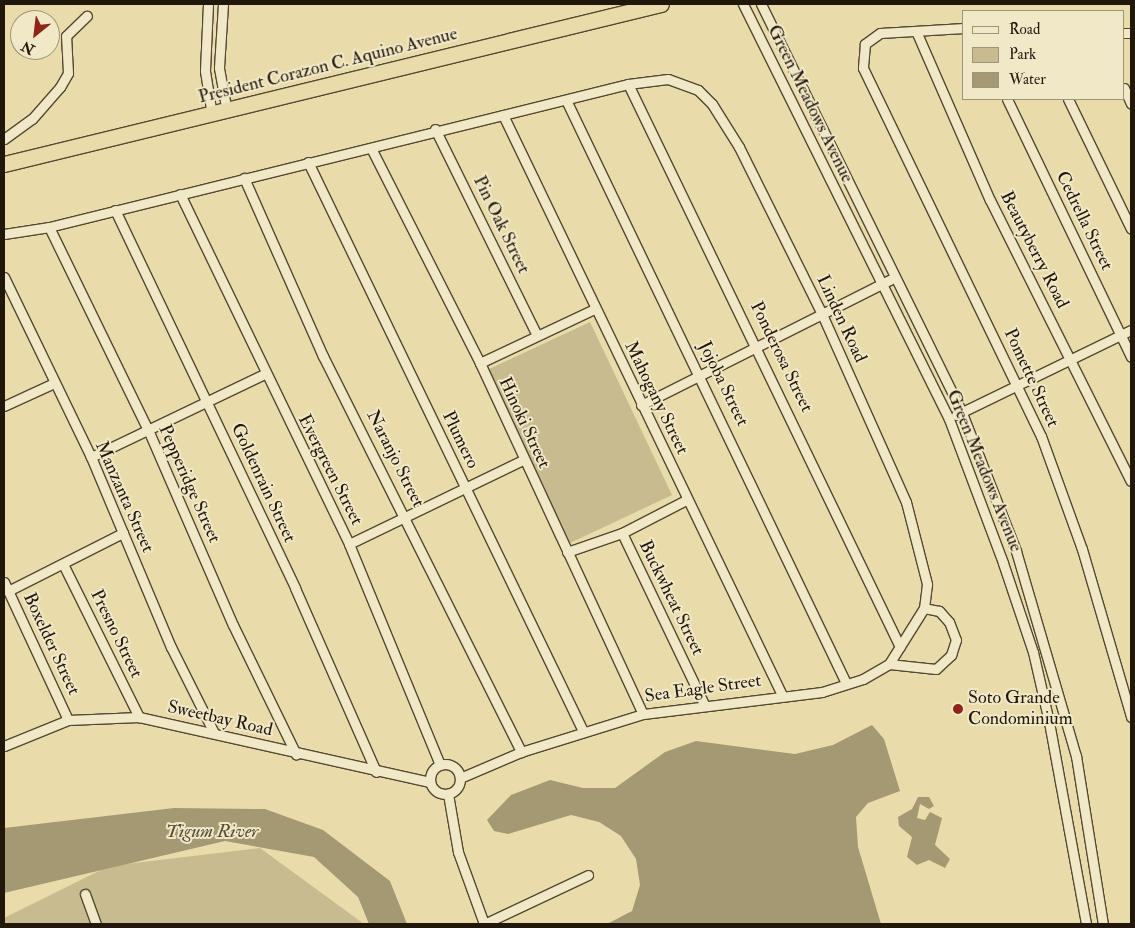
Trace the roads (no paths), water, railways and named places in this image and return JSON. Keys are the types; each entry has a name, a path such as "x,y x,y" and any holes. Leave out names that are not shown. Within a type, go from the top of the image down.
{"highway":[{"name":"President Corazon C. Aquino Avenue","path":"4,164 220,113 661,4"}],"street":[{"path":"208,4 205,71 220,113"},
{"path":"220,113 219,68 223,4"},
{"name":"Green Meadows Avenue","path":"742,4 949,419 1033,652 1086,924"},
{"name":"Green Meadows Avenue","path":"761,4 962,413 1016,551 1049,657 1076,756 1103,924"},
{"path":"4,139 32,119 60,87 68,73 66,36 88,16"},
{"path":"916,30 962,28"},
{"name":"Pomette Street","path":"916,30 871,37 862,55 864,68 1041,436 1082,549 1129,693 1131,717"},
{"name":"Beautyberry Road","path":"916,30 990,200 1070,356 1131,481"},
{"name":"Linden Road","path":"628,84 668,79 698,90 712,104 739,147 821,312 906,502 925,571 924,608"},
{"path":"4,234 49,227 371,148 435,128 503,115 628,84"},
{"name":"Ponderosa Street","path":"628,84 759,347 900,646"},
{"path":"1125,90 1131,104"},
{"name":"Jojoba Street","path":"566,100 700,373 846,683"},
{"name":"Cedrella Street","path":"1007,100 1131,357"},
{"path":"1068,100 1131,228"},
{"name":"Mahogany Street","path":"503,115 686,500 782,694"},
{"name":"Pin Oak Street","path":"435,128 537,335"},
{"name":"Hinoki Street","path":"371,148 480,364 523,460 643,714"},
{"name":"Plumero","path":"308,162 583,731"},
{"name":"Naranjo Street","path":"244,178 323,356 406,516 521,752"},
{"name":"Evergreen Street","path":"180,194 264,374 350,544 440,765"},
{"name":"Goldenrain Street","path":"115,210 206,402 376,772"},
{"name":"Pepperidge Street","path":"49,227 149,432 233,625 296,754"},
{"name":"Manzanta Street","path":"4,277 52,384 91,457 123,533 213,731"},
{"path":"641,405 700,373 759,347 821,312 895,277"},
{"path":"480,364 594,309"},
{"path":"949,419 1070,356 1131,330"},
{"path":"91,457 149,432 264,374"},
{"path":"4,406 52,384"},
{"path":"350,544 523,460"},
{"path":"567,552 622,533 686,500"},
{"path":"6,586 64,566 123,533"},
{"name":"Buckwheat Street","path":"622,533 704,704"},
{"name":"Presno Street","path":"64,566 139,717"},
{"name":"Boxelder Street","path":"6,586 68,720"},
{"path":"924,608 939,611 950,622 956,640 951,655 936,669 889,664 900,646 924,608"},
{"name":"Sea Eagle Street","path":"460,778 521,752 583,731 643,714 782,694 822,692 889,664"},
{"name":"Sweetbay Road","path":"4,746 68,720 139,717 213,731 296,754 430,782"},
{"path":"440,765 456,768 460,778 458,786 448,794 439,793 430,782 432,772 440,765"},
{"path":"448,794 458,852 484,924 588,875"},
{"path":"85,894 96,924"}],"water":[{"path":"872,725 884,739 900,791 868,803 856,817 858,847 881,924 607,924 632,911 640,885 636,859 621,836 599,822 571,815 508,834 494,831 487,820 511,795 550,780 583,788 615,788 665,752 696,741 795,754 833,745"},
{"path":"918,797 929,797 934,806 929,809 920,804 917,818 925,820 930,812 942,818 935,845 950,859 945,868 929,860 917,865 907,857 912,837 899,826 898,817 912,809"},
{"name":"Tigum River","path":"174,808 265,809 323,830 390,881 407,924 369,924 358,897 314,857 225,841 4,893 4,828"}],"place":[{"name":"Soto Grande Condominium","path":"958,709"}]}
